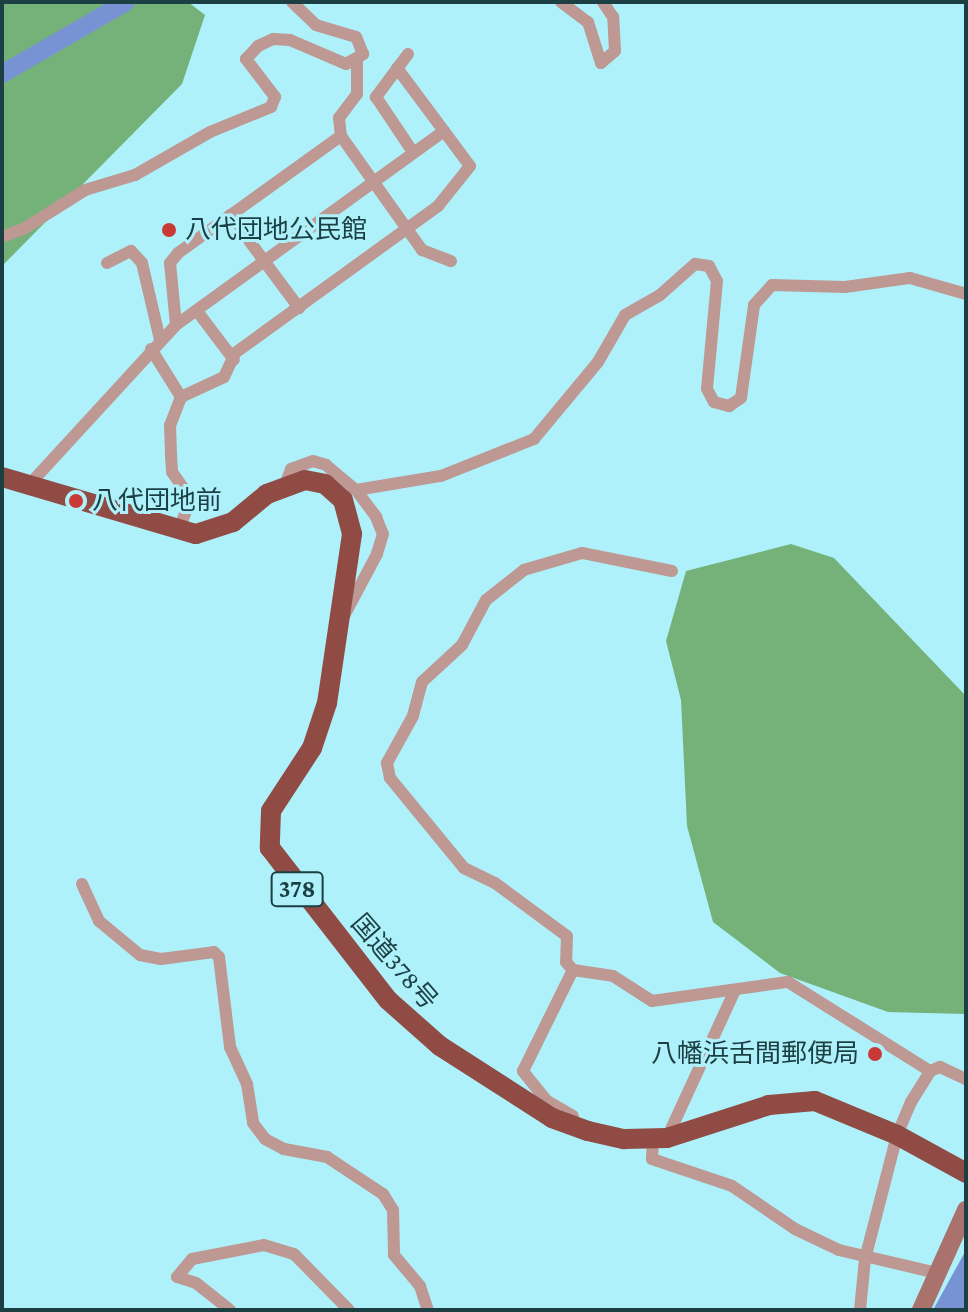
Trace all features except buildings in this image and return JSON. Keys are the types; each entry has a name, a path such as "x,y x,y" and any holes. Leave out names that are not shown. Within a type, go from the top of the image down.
{"highway":[{"path":"2,477 178,532 215,531 285,485"},
{"name":"国道378号","path":"285,485 305,480 325,484 343,500 351,516 339,617 320,729 271,811 270,848 281,869 404,1019 527,1103 588,1131 660,1139 794,1099 836,1107 897,1135 966,1173"}],"main road":[{"path":"921,1310 966,1210"}],"street":[{"path":"292,2 316,25 356,37 362,45 357,60 357,94 339,118 341,136 429,256 451,261"},
{"path":"561,2 588,22 601,63 611,59 615,40 613,17 603,2"},
{"path":"2,237 25,228 85,190 135,175 210,132 271,107 275,97 246,59 258,46 273,39 290,40 346,64 357,60"},
{"path":"408,54 376,97 413,152"},
{"path":"178,532 191,499 172,472 170,425 181,397 224,377 235,353 438,206 470,166 397,68"},
{"path":"28,486 176,325 444,131"},
{"path":"176,325 170,263 230,215 341,136"},
{"path":"230,215 299,308"},
{"path":"107,263 131,251 142,263 156,345 181,397"},
{"path":"356,490 441,476 534,439 598,362 625,315 660,295 695,264 709,266 717,281 707,389 714,402 729,406 741,398 754,305 772,285 792,282 845,287 910,278 966,294"},
{"path":"197,311 234,360"},
{"path":"285,485 291,469 313,461 326,465 356,490 383,534 347,615 339,617"},
{"path":"672,571 582,553 524,570 486,600 462,645 422,682 413,716 387,763 390,778 464,868 495,883 567,936 566,962 573,970 613,976 652,1001 715,990 734,992 788,982 930,1071"},
{"path":"82,884 99,921 140,955 161,959 214,952 219,957 230,1047 247,1084 253,1123 265,1139 284,1149 327,1157 383,1194 393,1210 394,1255 420,1286 428,1310"},
{"path":"573,970 523,1071 547,1101 586,1121 588,1131"},
{"path":"734,992 652,1159 732,1186 795,1229 865,1259 937,1273"},
{"path":"860,1310 865,1259 897,1135 930,1071 940,1067 966,1079"},
{"path":"230,1310 196,1283 177,1277 192,1259 264,1245 294,1254 349,1310"}],"green space":[{"path":"2,2 188,2 205,15 182,84 2,266"},
{"path":"791,544 834,558 966,696 966,1014 888,1012 780,973 713,922 687,826 681,700 666,641 686,571"}],"water":[{"path":"966,1250 966,1310 933,1310"}],"waterway":[{"path":"2,74 126,2"}],"place":[{"name":"八代団地公民館","path":"169,230"},
{"name":"八代団地前","path":"76,501"},
{"name":"八幡浜舌間郵便局","path":"875,1054"}]}
